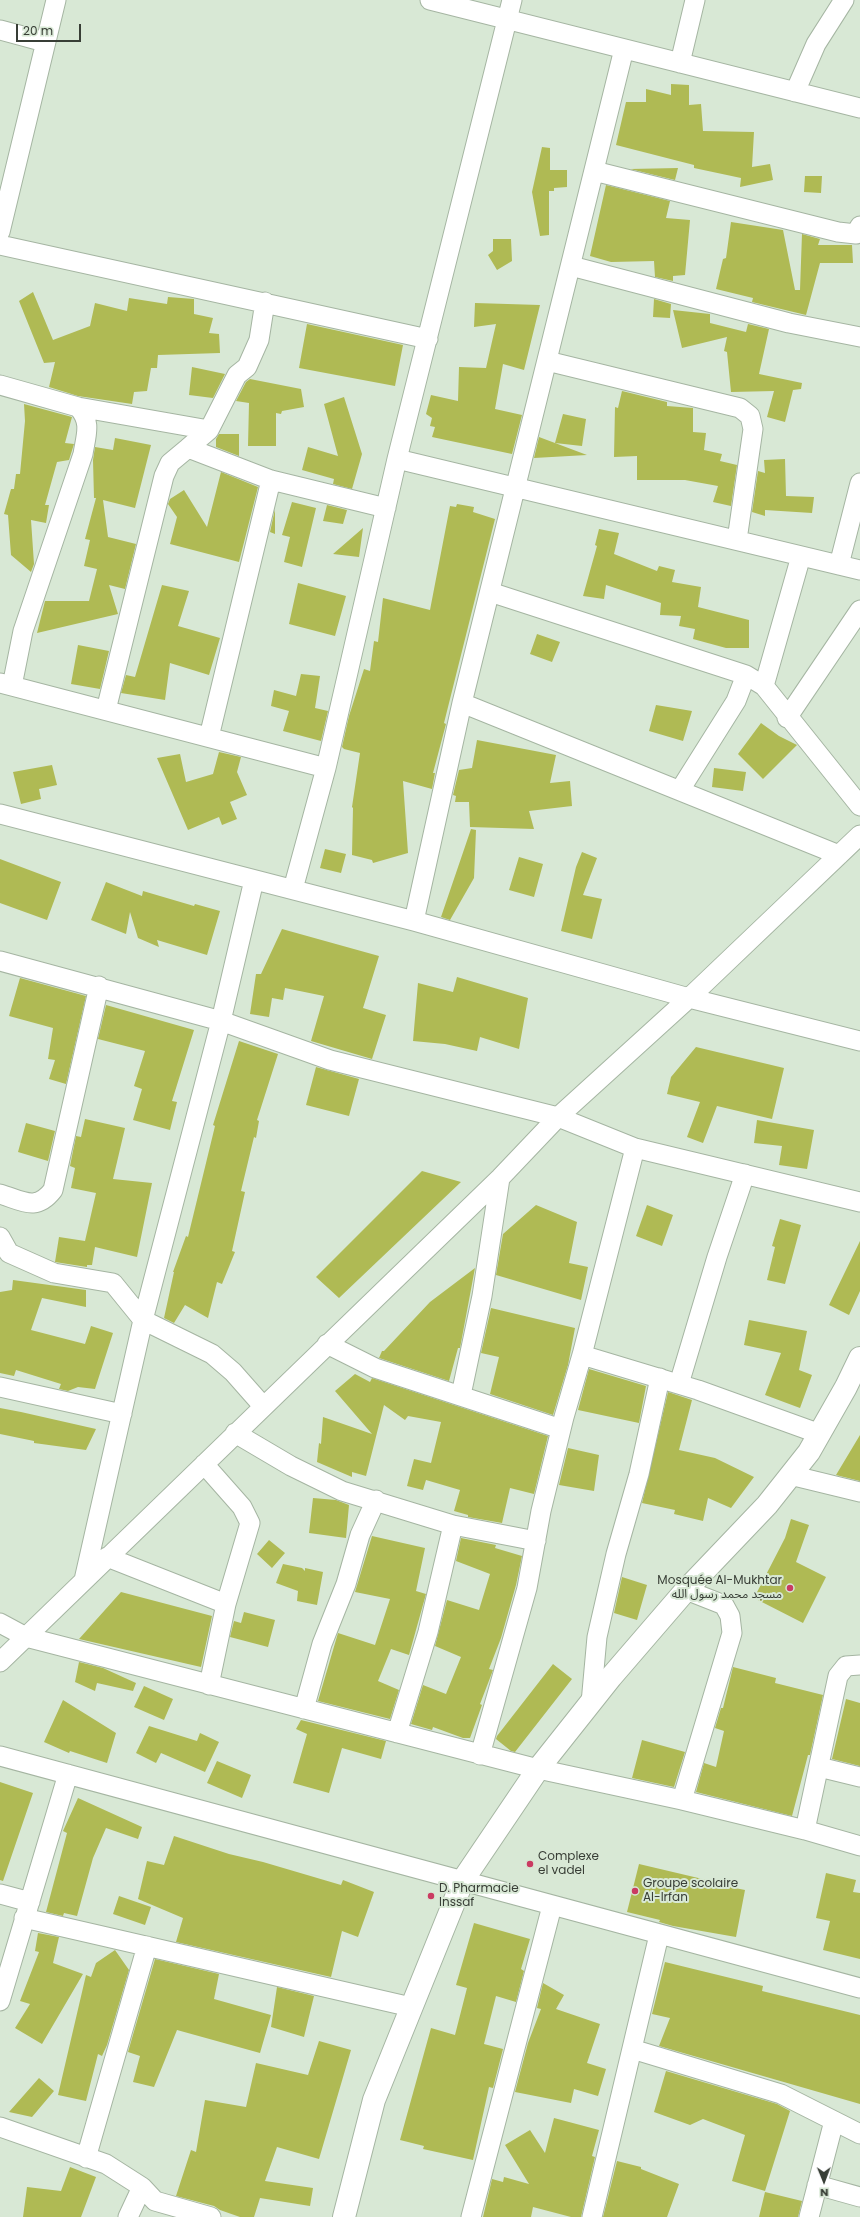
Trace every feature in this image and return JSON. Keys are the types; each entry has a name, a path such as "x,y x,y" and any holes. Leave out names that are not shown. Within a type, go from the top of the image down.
{"street":[{"path":"0,232 56,0"},
{"path":"430,0 860,108"},
{"path":"293,889 326,768 397,460 512,0"},
{"path":"680,63 695,0"},
{"path":"795,92 816,44 844,0"},
{"path":"0,30 45,42"},
{"path":"414,921 462,703 624,49"},
{"path":"594,171 838,232 856,234 860,226"},
{"path":"0,245 428,339"},
{"path":"571,266 789,323 860,337"},
{"path":"106,710 164,476 170,463 209,430 237,375 247,367 258,340 265,302"},
{"path":"547,360 740,408 750,416 753,429 737,540"},
{"path":"0,385 78,407 209,430"},
{"path":"78,407 86,416 88,426 83,454 6,684 326,768"},
{"path":"188,448 270,480 386,508"},
{"path":"397,460 860,570"},
{"path":"209,737 270,480"},
{"path":"839,564 860,483"},
{"path":"764,686 801,556"},
{"path":"490,592 746,675 764,686 787,718 860,806"},
{"path":"787,718 856,623"},
{"path":"680,790 736,701 746,675"},
{"path":"462,703 840,855"},
{"path":"0,814 414,921 689,998 860,1042"},
{"path":"0,1662 500,1178 558,1117 689,998 840,855 858,840"},
{"path":"84,1580 143,1320 221,1021 254,880"},
{"path":"2,967 98,986 221,1021 330,1060 558,1117 635,1148 860,1202"},
{"path":"0,1194 30,1204 45,1200 53,1190 98,986"},
{"path":"480,1755 527,1588 561,1429 582,1355 635,1148"},
{"path":"679,1384 717,1257 745,1174"},
{"path":"461,1396 482,1296 500,1178"},
{"path":"0,1237 9,1253 54,1273 113,1283 143,1320 212,1354 233,1372 263,1406"},
{"path":"327,1344 375,1368 561,1429"},
{"path":"582,1355 679,1384 820,1434"},
{"path":"344,2217 374,2100 463,1880 538,1769 591,1703 686,1590 767,1505 810,1452 860,1358"},
{"path":"591,1703 597,1637 616,1554 639,1474 660,1378"},
{"path":"0,1388 122,1414"},
{"path":"235,1433 291,1466 336,1488 453,1525 536,1541"},
{"path":"204,1464 242,1507 250,1523 226,1604 209,1685"},
{"path":"790,1475 860,1492"},
{"path":"304,1709 322,1644 346,1584 360,1535 376,1500"},
{"path":"397,1733 428,1632 453,1525"},
{"path":"108,1557 226,1604"},
{"path":"682,1800 732,1633 730,1616 724,1605 686,1590"},
{"path":"0,1623 26,1637 209,1685 480,1755 682,1800 806,1830 860,1846"},
{"path":"806,1830 838,1676 846,1666 860,1665"},
{"path":"0,1756 860,1988"},
{"path":"819,1767 860,1777"},
{"path":"0,2001 68,1774"},
{"path":"0,1894 27,1910 147,1946 411,2007"},
{"path":"471,2217 552,1906"},
{"path":"592,2217 659,1935"},
{"path":"86,2158 147,1946"},
{"path":"632,2048 781,2094 860,2134"},
{"path":"809,2217 834,2121"},
{"path":"0,2128 106,2164 142,2187 155,2201 211,2217"},
{"path":"818,2185 860,2197"},
{"path":"128,2217 142,2187"}],"building":[{"path":"671,84 689,85 689,105 701,104 703,131 754,132 752,167 770,164 773,180 740,187 741,178 694,168 694,165 616,145 626,102 646,102 646,89 671,95"},
{"path":"542,147 550,148 550,170 567,170 567,187 554,188 554,191 549,191 549,235 540,236 532,192"},
{"path":"678,168 675,180 630,169"},
{"path":"805,176 822,176 821,193 804,192"},
{"path":"606,185 670,201 666,218 690,220 685,275 673,276 673,281 655,277 654,261 611,262 590,256"},
{"path":"731,222 783,230 795,290 800,290 802,234 820,239 818,245 852,245 853,263 820,263 806,315 752,302 753,298 716,289 723,259 726,258"},
{"path":"493,239 511,239 512,261 497,270 488,255 493,251"},
{"path":"33,292 53,340 90,326 95,303 127,311 129,298 167,304 168,297 194,299 194,314 213,318 209,333 219,334 220,353 158,355 157,368 151,368 147,391 134,392 132,404 78,396 49,387 55,362 44,363 19,301"},
{"path":"654,299 671,304 670,318 653,317"},
{"path":"475,303 540,305 524,370 503,364 495,409 522,415 512,454 432,437 435,427 430,426 432,418 426,414 431,395 458,401 459,367 486,368 496,324 474,327"},
{"path":"673,310 710,314 710,323 746,332 748,324 769,329 759,374 802,383 801,389 793,390 785,422 767,417 774,391 731,392 727,352 724,351 727,337 682,348"},
{"path":"307,324 403,345 395,386 299,368"},
{"path":"192,367 225,374 213,398 189,395"},
{"path":"250,379 301,389 304,407 282,411 281,414 276,413 276,446 248,446 249,403 236,401 246,382"},
{"path":"622,391 667,402 667,406 693,408 693,432 706,433 704,450 722,454 720,461 737,465 731,506 713,502 718,486 685,480 637,480 637,456 614,457 615,407 618,408"},
{"path":"344,397 362,454 352,489 333,484 334,479 302,470 308,447 338,456 324,404"},
{"path":"24,404 72,417 65,443 74,444 69,460 57,462 45,505 49,505 46,523 31,520 34,564 31,572 11,555 8,515 4,514 11,489 14,489 16,474 20,474 25,421"},
{"path":"563,414 586,419 582,446 555,443"},
{"path":"219,434 239,434 239,456 216,447 216,439"},
{"path":"539,437 587,455 534,458"},
{"path":"115,438 151,445 135,508 103,500 108,537 136,544 125,589 109,585 118,614 37,633 45,601 89,601 97,569 84,566 90,540 85,539 96,498 94,498 93,460 95,447 113,450"},
{"path":"785,459 786,496 814,497 812,513 765,510 765,516 752,512 758,471 765,473 764,460"},
{"path":"221,472 258,487 239,562 170,544 177,517 168,504 170,499 184,490 207,527"},
{"path":"292,502 316,508 302,567 284,562 290,537 282,535"},
{"path":"457,504 474,507 473,512 495,519 444,723 446,724 433,773 435,773 432,789 403,781 408,853 373,863 372,860 352,855 352,807 360,753 344,749 342,747 349,716 364,669 370,671 374,641 378,642 383,598 430,610 450,506 456,507"},
{"path":"327,505 347,510 343,524 323,521"},
{"path":"275,509 275,534 270,532"},
{"path":"363,528 359,557 333,554"},
{"path":"599,529 619,533 614,554 657,571 659,566 675,570 672,582 701,587 698,607 749,620 749,648 726,648 693,639 695,629 679,626 681,616 660,615 661,603 606,585 604,599 583,596 597,546 595,545"},
{"path":"298,583 346,596 335,636 289,624"},
{"path":"162,585 189,591 178,626 220,638 209,675 170,663 165,700 121,693 126,675 135,677"},
{"path":"537,634 560,642 552,662 530,654"},
{"path":"78,645 109,651 100,689 71,684"},
{"path":"301,674 320,676 315,708 328,711 321,741 283,731 289,711 271,706 274,690 296,696"},
{"path":"656,705 692,711 683,741 649,731"},
{"path":"761,723 779,736 797,745 763,779 738,754"},
{"path":"477,740 556,755 550,783 570,781 572,806 529,811 534,829 470,827 469,802 455,802 456,796 453,795 459,770 472,768"},
{"path":"219,752 241,757 237,772 247,795 230,802 237,819 222,825 219,817 188,830 157,758 180,754 186,782 213,774"},
{"path":"52,765 57,785 39,789 41,799 21,804 13,772"},
{"path":"714,768 746,772 743,791 712,787"},
{"path":"471,829 476,830 474,878 450,920 441,917"},
{"path":"325,849 346,854 341,873 320,868"},
{"path":"582,852 597,858 583,895 602,899 592,939 561,931 576,867"},
{"path":"519,857 543,864 534,897 509,890"},
{"path":"0,859 61,882 47,920 0,903"},
{"path":"106,882 142,896 143,891 194,906 195,904 220,911 207,955 157,940 159,947 138,938 130,912 126,934 91,920"},
{"path":"282,929 379,956 363,1008 386,1015 372,1059 311,1041 324,996 285,988 283,1000 272,998 269,1017 250,1014 256,974 261,974"},
{"path":"457,977 528,998 519,1049 480,1037 477,1051 445,1044 413,1041 418,983 453,992"},
{"path":"20,978 86,996 66,1084 49,1079 55,1060 48,1059 53,1028 9,1016"},
{"path":"106,1005 194,1030 172,1101 177,1102 170,1130 133,1120 142,1089 134,1086 145,1051 98,1039"},
{"path":"239,1041 278,1054 257,1120 259,1121 256,1138 254,1137 241,1191 245,1192 232,1251 235,1252 222,1284 217,1282 208,1318 185,1305 174,1323 164,1318 173,1272 186,1236 188,1237 215,1126 213,1125"},
{"path":"696,1047 784,1068 772,1119 717,1106 703,1143 687,1137 700,1102 667,1094 671,1077"},
{"path":"316,1067 359,1079 349,1116 306,1105"},
{"path":"85,1119 125,1128 113,1179 152,1183 137,1257 95,1247 92,1265 87,1265 87,1267 55,1262 59,1237 85,1241 96,1193 71,1188 75,1168 70,1166 76,1136 81,1137"},
{"path":"757,1120 814,1130 807,1169 779,1165 782,1146 754,1143"},
{"path":"26,1123 55,1131 48,1161 18,1152"},
{"path":"422,1171 461,1182 339,1298 316,1277"},
{"path":"536,1205 577,1222 569,1263 588,1267 581,1300 496,1275 503,1234"},
{"path":"647,1205 673,1215 662,1246 636,1236"},
{"path":"780,1219 801,1225 785,1284 767,1280 775,1247 772,1246"},
{"path":"860,1241 860,1291 849,1315 829,1305"},
{"path":"475,1268 460,1348 458,1348 449,1381 379,1358 382,1351 384,1351 430,1302"},
{"path":"13,1280 86,1290 86,1307 42,1298 31,1330 85,1344 91,1326 113,1333 95,1389 78,1387 68,1391 59,1389 61,1384 16,1370 14,1376 0,1373 0,1292 12,1290"},
{"path":"491,1308 575,1328 568,1365 553,1415 490,1394 499,1357 481,1353"},
{"path":"749,1320 807,1331 799,1370 812,1375 800,1408 765,1395 781,1353 744,1345"},
{"path":"589,1369 646,1386 639,1423 578,1410"},
{"path":"355,1374 370,1382 372,1378 548,1436 534,1494 510,1488 502,1523 468,1517 468,1515 454,1511 460,1490 426,1480 423,1490 407,1486 414,1459 431,1463 441,1422 408,1416 405,1420 384,1405 366,1476 352,1472 352,1477 317,1462 319,1443 321,1444 323,1417 372,1434 335,1391"},
{"path":"668,1392 692,1400 679,1450 715,1458 754,1477 731,1508 708,1498 703,1521 674,1514 675,1510 642,1503"},
{"path":"0,1408 96,1429 86,1450 34,1443 34,1441 0,1434"},
{"path":"860,1435 860,1481 836,1475"},
{"path":"568,1448 599,1455 594,1491 559,1485"},
{"path":"313,1498 336,1500 349,1505 346,1538 309,1533"},
{"name":"Mosquée Al-Mukhtar مسجد محمد رسول الله","path":"791,1519 809,1525 796,1562 826,1577 803,1623 754,1598 785,1538"},
{"path":"372,1536 425,1548 416,1591 426,1594 409,1655 391,1649 378,1681 399,1690 390,1719 318,1701 338,1633 375,1645 390,1599 355,1592"},
{"path":"461,1538 496,1545 495,1548 522,1556 516,1585 501,1638 489,1669 493,1670 480,1704 482,1705 470,1738 463,1738 433,1727 432,1730 411,1724 423,1685 446,1694 461,1657 435,1646 447,1600 479,1610 490,1574 456,1561"},
{"path":"269,1540 285,1553 272,1568 257,1554"},
{"path":"283,1564 302,1568 305,1571 305,1568 323,1572 317,1605 297,1601 298,1591 276,1583"},
{"path":"622,1577 647,1585 637,1620 614,1613"},
{"path":"121,1592 212,1616 201,1667 79,1639"},
{"path":"244,1612 275,1620 268,1647 230,1637 234,1621 241,1623"},
{"path":"79,1662 103,1668 136,1683 133,1691 97,1683 95,1691 75,1682"},
{"path":"553,1664 572,1679 515,1752 511,1751 496,1739 497,1736"},
{"path":"733,1667 776,1678 775,1683 823,1695 810,1755 808,1755 792,1816 696,1792 704,1763 716,1767 724,1731 715,1728 721,1708 723,1708"},
{"path":"144,1686 173,1699 164,1720 134,1707"},
{"path":"846,1699 860,1703 860,1766 832,1759"},
{"path":"63,1700 116,1733 107,1763 70,1751 69,1753 44,1742"},
{"path":"301,1720 386,1741 381,1759 342,1748 329,1793 293,1783 307,1734 296,1729"},
{"path":"149,1726 197,1741 200,1733 219,1742 205,1772 161,1753 156,1763 136,1753"},
{"path":"642,1740 685,1752 674,1787 632,1778"},
{"path":"217,1761 251,1775 242,1798 207,1783"},
{"path":"0,1782 33,1793 3,1881 0,1880"},
{"path":"78,1798 142,1827 138,1839 106,1828 93,1858 77,1916 64,1913 63,1916 46,1912 67,1833 63,1831"},
{"path":"174,1836 229,1854 263,1862 341,1885 343,1880 374,1892 358,1937 342,1931 331,1977 176,1942 183,1918 138,1899 147,1861 164,1865"},
{"path":"639,1864 711,1881 710,1883 745,1890 736,1937 673,1926 659,1922 660,1920 627,1912"},
{"path":"826,1873 856,1880 853,1892 860,1893 860,1959 823,1950 830,1921 816,1918"},
{"path":"119,1896 151,1907 145,1925 113,1914"},
{"path":"474,1923 530,1939 521,1969 524,1971 516,2002 496,1996 484,2044 503,2049 493,2088 489,2087 473,2160 423,2149 424,2146 400,2140 431,2028 455,2035 467,1988 456,1985"},
{"path":"38,1933 59,1937 53,1963 83,1974 42,2044 15,2028 30,2004 20,2001 39,1952 35,1951"},
{"path":"115,1950 129,1970 107,2045 102,2056 98,2054 86,2101 58,2095 86,1975 91,1977 96,1963"},
{"path":"155,1959 219,1974 214,1999 271,2015 260,2053 177,2030 154,2087 133,2082 140,2056 128,2052"},
{"path":"665,1962 763,1986 762,1991 860,2015 860,2104 659,2046 670,2018 652,2014"},
{"path":"543,1983 564,1995 556,2009 600,2024 587,2063 606,2069 598,2096 574,2089 571,2103 515,2092 528,2043 541,2009 537,2008"},
{"path":"277,1987 314,1996 304,2037 271,2027"},
{"path":"319,2041 351,2050 319,2159 277,2147 265,2181 313,2188 310,2206 260,2198 254,2217 240,2217 220,2210 214,2206 176,2196 191,2150 196,2152 205,2100 246,2107 256,2063 308,2075"},
{"path":"666,2071 777,2104 790,2111 765,2191 732,2181 745,2135 703,2119 690,2125 654,2112"},
{"path":"39,2078 54,2091 32,2117 9,2112"},
{"path":"554,2118 599,2130 592,2156 595,2157 581,2217 571,2217 533,2207 531,2217 483,2217 492,2179 503,2182 504,2177 529,2184 505,2145 530,2130 545,2153"},
{"path":"617,2161 641,2167 641,2169 679,2184 667,2217 603,2217"},
{"path":"70,2167 96,2177 81,2217 23,2217 27,2187 61,2191"},
{"path":"765,2192 802,2201 798,2217 759,2217"}],"place":[{"name":"Mosquée Al-Mukhtar مسجد محمد رسول الله","path":"790,1588"},
{"name":"Complexe el vadel","path":"530,1864"},
{"name":"Groupe scolaire Al-Irfan","path":"635,1891"},
{"name":"D. Pharmacie Inssaf","path":"431,1896"}]}
